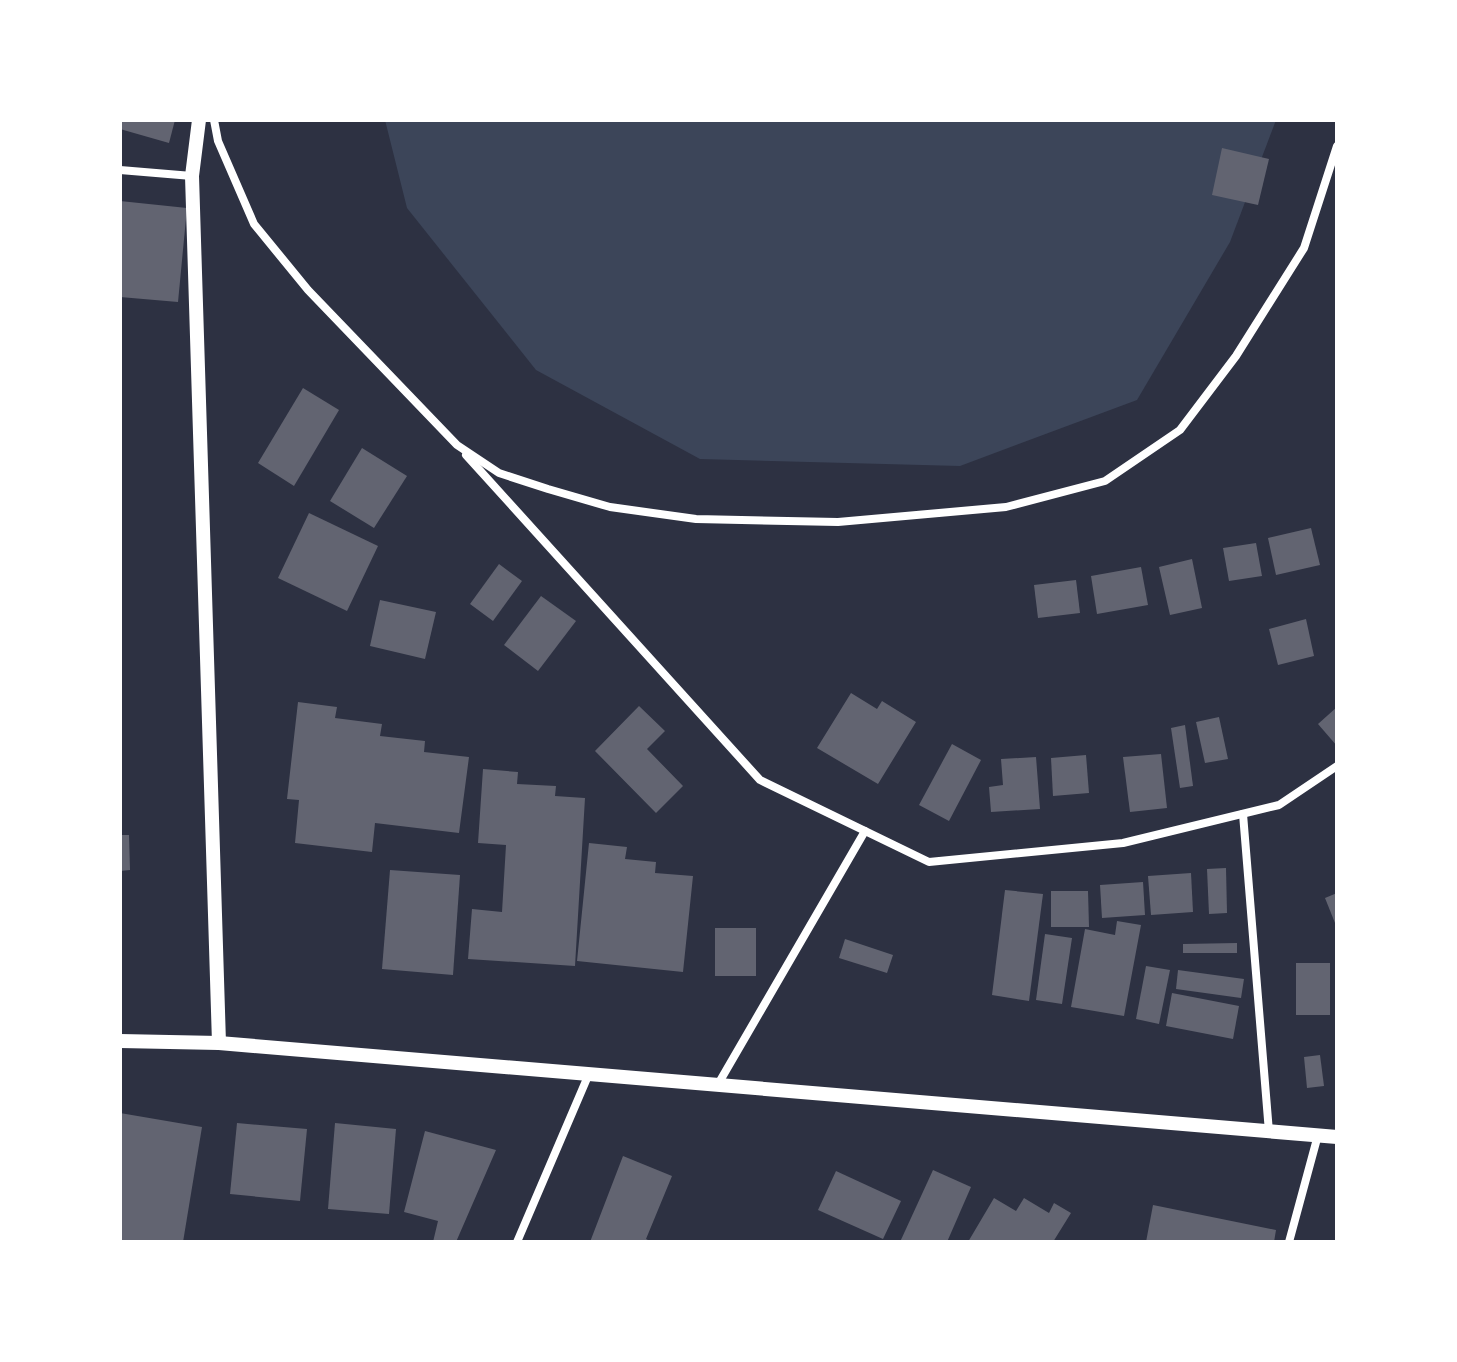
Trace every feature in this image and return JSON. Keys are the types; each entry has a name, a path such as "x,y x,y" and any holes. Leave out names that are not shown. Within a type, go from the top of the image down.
{"street":[{"path":"199,120 192,176 219,1043"},
{"path":"214,120 218,141 254,224 308,290 457,445 760,780 929,862 1123,843 1279,805 1337,766"},
{"path":"457,445 499,473 548,489 610,507 696,519 838,522 1006,507 1105,481 1180,430 1236,356 1304,248 1337,146"},
{"path":"120,170 192,176"},
{"path":"1243,814 1269,1132"},
{"path":"716,1087 865,831"},
{"path":"120,1041 219,1043 1337,1137"},
{"path":"517,1242 588,1076"},
{"path":"1289,1242 1318,1135"}],"shaded area":[{"path":"385,120 1276,120 1230,242 1137,400 960,466 700,459 536,370 407,208"}],"building":[{"path":"120,120 175,120 169,143 120,129"},
{"path":"1222,148 1269,159 1258,205 1212,195"},
{"path":"120,201 187,208 178,302 120,297"},
{"path":"303,388 339,410 294,486 258,463"},
{"path":"362,448 407,476 374,528 330,501"},
{"path":"309,513 378,546 347,611 278,578"},
{"path":"1311,528 1320,565 1276,575 1268,538"},
{"path":"1256,543 1262,576 1229,581 1223,548"},
{"path":"1192,559 1202,608 1170,615 1159,567"},
{"path":"499,564 522,581 493,621 470,604"},
{"path":"1141,567 1148,605 1097,614 1091,576"},
{"path":"1076,580 1080,613 1038,618 1034,585"},
{"path":"541,596 576,621 538,671 504,645"},
{"path":"380,600 436,612 425,659 370,646"},
{"path":"1306,619 1314,656 1278,665 1269,629"},
{"path":"851,693 877,709 882,701 916,722 878,784 817,748"},
{"path":"298,702 337,707 335,718 382,724 380,736 425,741 424,752 469,757 459,833 375,823 372,852 295,843 299,800 287,799"},
{"path":"639,706 665,731 647,749 683,786 656,813 595,751"},
{"path":"1337,707 1337,746 1318,724"},
{"path":"1219,717 1228,759 1205,763 1196,722"},
{"path":"1185,725 1193,786 1180,788 1171,728"},
{"path":"952,744 981,760 949,821 919,805"},
{"path":"1161,754 1167,808 1130,812 1123,757"},
{"path":"1086,755 1089,793 1053,796 1051,758"},
{"path":"1036,757 1040,809 991,812 989,787 1003,785 1001,759"},
{"path":"483,769 518,772 517,784 556,786 555,796 585,798 575,966 468,959 472,909 502,912 506,845 478,843"},
{"path":"120,835 129,835 130,870 120,871"},
{"path":"589,843 627,847 625,859 656,862 655,873 693,876 683,972 577,961"},
{"path":"1226,868 1227,913 1209,914 1207,869"},
{"path":"390,870 460,875 453,975 382,969"},
{"path":"1191,873 1193,912 1151,915 1148,876"},
{"path":"1143,882 1145,915 1102,918 1100,885"},
{"path":"1005,890 1043,894 1029,1001 992,995"},
{"path":"1051,891 1088,891 1089,927 1051,927"},
{"path":"1337,893 1337,928 1325,898"},
{"path":"1117,921 1141,925 1124,1016 1071,1007 1085,929 1115,935"},
{"path":"715,928 756,928 756,976 715,976"},
{"path":"1045,934 1072,938 1062,1004 1036,1000"},
{"path":"845,939 893,955 887,973 839,958"},
{"path":"1237,943 1237,953 1183,953 1183,944"},
{"path":"1296,963 1330,963 1330,1015 1296,1015"},
{"path":"1146,966 1170,970 1159,1024 1136,1019"},
{"path":"1178,970 1244,979 1241,998 1176,989"},
{"path":"1172,993 1239,1006 1233,1039 1166,1026"},
{"path":"1320,1055 1324,1086 1307,1088 1304,1057"},
{"path":"120,1113 202,1127 183,1242 120,1242"},
{"path":"237,1123 307,1129 300,1201 230,1194"},
{"path":"335,1123 396,1129 389,1214 328,1209"},
{"path":"425,1131 496,1150 456,1242 433,1242 438,1221 404,1212"},
{"path":"623,1156 672,1176 646,1239 652,1242 590,1242"},
{"path":"933,1170 971,1187 947,1242 900,1242"},
{"path":"836,1171 901,1201 883,1239 818,1210"},
{"path":"994,1198 1016,1211 1024,1198 1049,1213 1054,1203 1071,1213 1053,1242 968,1242"},
{"path":"1153,1205 1276,1230 1274,1242 1146,1242"}]}
